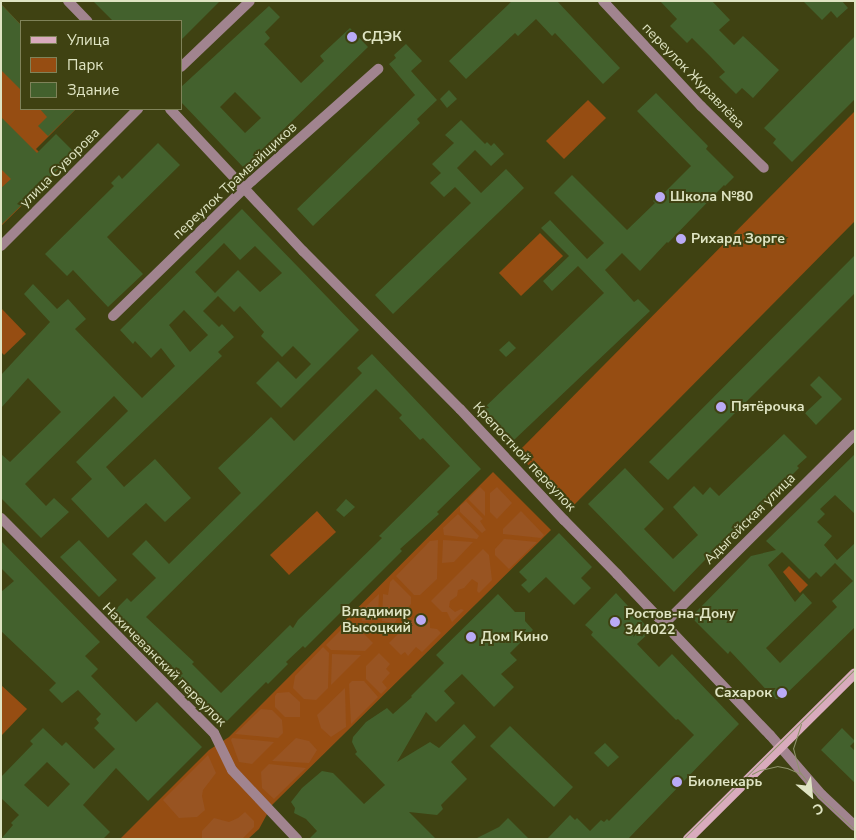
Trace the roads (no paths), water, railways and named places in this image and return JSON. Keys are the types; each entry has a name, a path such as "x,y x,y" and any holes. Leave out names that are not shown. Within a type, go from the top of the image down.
{"main road":[{"path":"688,839 855,673"}],"street":[{"path":"68,1 86,20"},
{"path":"182,66 250,1"},
{"name":"переулок Журавлёва","path":"603,1 701,106 764,168"},
{"name":"переулок Трамвайщиков","path":"113,316 244,188 378,68"},
{"name":"улица Суворова","path":"1,246 137,110"},
{"name":"Крепостной переулок","path":"171,110 388,338 460,409 780,747 822,795 855,826"},
{"name":"Адыгейская улица","path":"664,624 855,434"},
{"name":"Нахичеванский переулок","path":"1,518 214,733 232,770 297,839"}],"tram line":[{"path":"683,839 855,669"},
{"path":"801,724 793,748 799,771 816,793 855,830"},
{"path":"752,774 777,766 801,774"}],"place":[{"name":"СДЭК","path":"352,37"},
{"name":"Школа №80","path":"660,197"},
{"name":"Рихард Зорге","path":"681,239"},
{"name":"Пятёрочка","path":"721,407"},
{"name":"Владимир Высоцкий","path":"421,620"},
{"name":"Ростов-на-Дону 344022","path":"615,622"},
{"name":"Дом Кино","path":"471,637"},
{"name":"Сахарок","path":"782,693"},
{"name":"Биолекарь","path":"677,782"}]}
